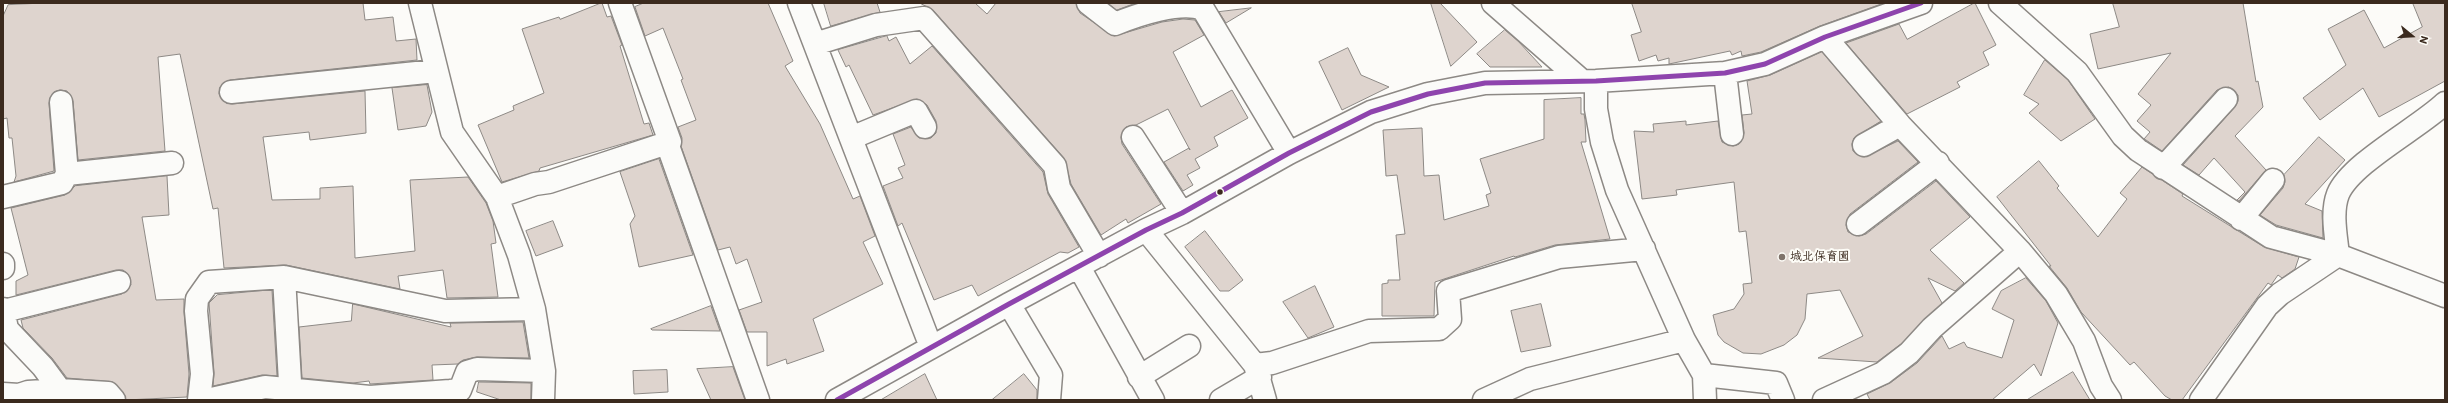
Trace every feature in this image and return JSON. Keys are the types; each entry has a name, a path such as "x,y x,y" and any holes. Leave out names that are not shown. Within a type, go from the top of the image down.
{"street":[{"path":"420,3 452,132 497,197 519,255 534,309 544,371 543,400"},
{"path":"497,197 535,184 550,182 670,142 620,3"},
{"path":"799,3 931,347"},
{"path":"1088,3 1115,24 1141,14 1194,5 1203,9 1289,153"},
{"path":"1494,3 1588,81 1596,109 1602,142 1617,190 1684,340 1704,375 1705,400"},
{"path":"845,398 914,359 931,347 1009,304 1146,230 1182,213 1289,153 1371,112 1428,94 1485,83 1588,81 1725,74 1765,64 1825,37 1921,3"},
{"path":"2000,3 2077,72 2123,136 2138,150 2163,168 2271,237 2338,255 2445,296"},
{"path":"815,44 876,25 924,18 1055,166 1059,188 1099,256"},
{"path":"1825,37 1900,125 1938,163 2020,251 2056,294 2084,341 2101,386 2110,400"},
{"path":"231,92 436,71"},
{"path":"1725,74 1732,134"},
{"path":"2163,168 2226,99"},
{"path":"3,197 62,183 67,174 61,102"},
{"path":"2338,255 2335,217 2338,194 2349,175 2445,103"},
{"path":"851,138 916,111 925,127"},
{"path":"1864,145 1900,125"},
{"path":"1133,137 1182,213"},
{"path":"667,143 758,400"},
{"path":"67,174 172,163"},
{"path":"1858,224 1938,163"},
{"path":"2241,219 2273,180"},
{"path":"1146,230 1258,371 1265,400"},
{"path":"1221,400 1258,371 1272,363 1368,331 1439,329 1450,319 1448,291 1559,257 1644,249"},
{"path":"1824,400 1883,374 1909,353 1932,328 2020,251"},
{"path":"2201,400 2267,306 2280,294 2338,255"},
{"path":"1079,267 1153,400"},
{"path":"198,400 202,374 196,311 197,299 209,282 284,277 445,312 534,309"},
{"path":"284,277 290,382 288,388"},
{"path":"60,390 43,367 7,329 3,310 119,282"},
{"path":"1009,304 1051,375 1049,400"},
{"path":"1484,400 1530,379 1684,340"},
{"path":"1140,377 1189,346"},
{"path":"208,400 265,394 288,388 369,398 466,395 467,372 477,369 544,371"},
{"path":"1704,375 1776,384 1783,400"},
{"path":"3,394 19,395 28,392 60,390 108,393 114,400"}],"building":[{"path":"43,3 363,3 365,20 393,17 396,41 416,39 417,60 230,80 220,87 219,94 226,103 232,104 365,91 366,133 310,140 309,132 263,137 272,200 320,199 320,188 353,186 355,258 415,251 410,180 468,177 486,203 493,221 496,243 491,244 498,297 447,298 443,270 398,276 400,289 286,265 224,268 218,208 213,209 180,54 158,57 165,151 78,160 73,101 67,91 60,90 54,92 49,103 54,171 14,182 16,176 12,138 9,138 7,118 3,119 3,16 8,5"},
{"path":"602,3 607,17 611,16 622,45 620,46 644,124 649,123 653,135 540,168 539,171 502,182 478,125 514,110 513,106 544,93 522,29 559,17 560,19"},
{"path":"644,3 768,3 793,61 785,66 820,124 853,199 860,196 875,236 863,242 883,284 813,319 824,351 787,364 786,359 767,366 767,332 747,332 739,310 762,302 747,259 736,264 730,247 718,250 681,146 682,138 678,127 696,120 681,80 683,79 663,28 645,36 635,7"},
{"path":"824,3 877,3 880,12 831,26"},
{"path":"920,3 975,3 987,14 996,3 1076,3 1080,13 1114,36 1162,22 1183,19 1195,20 1204,35 1173,52 1201,107 1232,90 1248,118 1214,137 1218,146 1195,159 1200,168 1187,175 1193,185 1183,191 1164,162 1189,148 1168,109 1136,125 1126,127 1121,137 1122,144 1161,204 1128,223 1126,219 1101,235 1071,184 1064,158 933,10"},
{"path":"1108,3 1136,3 1117,10"},
{"path":"1431,3 1440,3 1477,42 1451,66"},
{"path":"1632,3 1884,3 1820,26 1761,52 1742,56 1741,51 1732,55 1730,51 1669,64 1669,58 1658,61 1656,55 1639,61 1631,35 1641,32"},
{"path":"1975,3 1996,45 1983,52 1989,65 1957,82 1960,87 1907,114 1846,43 1899,24 1907,39"},
{"path":"2113,3 2243,3 2256,82 2258,81 2263,107 2235,136 2266,170 2239,201 2237,200 2245,192 2214,158 2199,175 2183,165 2235,107 2238,101 2238,95 2229,87 2217,90 2162,151 2144,139 2150,132 2137,121 2151,105 2138,94 2171,53 2098,69 2090,34 2119,27"},
{"path":"2413,3 2445,3 2445,81 2379,117 2363,88 2320,120 2303,98 2346,65 2328,29 2364,10 2384,48 2422,27"},
{"path":"1251,8 1226,23 1219,12"},
{"path":"1505,30 1518,41 1542,67 1490,67 1477,54"},
{"path":"887,36 889,41 896,37 910,64 932,46 1043,172 1048,194 1079,247 1068,253 1060,252 978,296 972,285 934,300 902,223 898,226 883,186 903,178 898,168 905,165 893,134 911,127 919,138 931,138 936,133 936,121 927,105 917,99 873,115 849,65 846,67 838,50"},
{"path":"1348,48 1361,75 1389,87 1342,110 1319,62"},
{"path":"1822,52 1881,121 1854,138 1852,144 1853,151 1864,157 1898,141 1918,162 1850,214 1846,225 1848,232 1859,236 1866,234 1936,181 1970,217 1930,250 1964,283 1955,291 1928,278 1942,303 1901,344 1877,362 1818,358 1863,336 1840,290 1807,294 1805,319 1797,335 1784,345 1761,354 1743,353 1724,342 1718,335 1713,315 1734,309 1744,294 1743,284 1752,283 1746,231 1739,232 1734,182 1676,190 1677,195 1642,199 1634,131 1654,132 1653,124 1686,121 1686,125 1718,121 1722,142 1733,146 1739,144 1744,133 1742,115 1752,114 1747,81 1770,75"},
{"path":"2045,60 2068,80 2095,119 2061,141 2029,113 2039,104 2024,95"},
{"path":"427,85 432,112 426,126 398,130 392,88"},
{"path":"1581,98 1581,114 1584,114 1586,142 1581,142 1610,239 1555,245 1515,257 1514,256 1435,282 1434,316 1382,316 1382,284 1388,283 1388,280 1400,280 1396,235 1405,234 1397,175 1386,176 1383,130 1422,128 1424,176 1439,175 1444,220 1489,206 1486,195 1491,193 1480,159 1544,139 1544,100"},
{"path":"2319,137 2345,160 2305,204 2322,211 2323,238 2276,225 2260,215 2283,188 2285,182 2284,175"},
{"path":"659,159 693,255 639,267 630,224 635,216 620,172"},
{"path":"2039,161 2059,186 2057,188 2098,237 2127,199 2120,193 2142,167 2183,194 2182,196 2264,247 2299,257 2295,269 2282,278 2278,275 2271,285 2268,283 2182,400 2172,400 2165,396 2134,362 2130,365 2081,312 2067,288 2049,266 2051,266 1997,197"},
{"path":"167,176 169,215 142,217 156,300 184,299 189,374 187,397 126,400 123,392 113,382 67,378 52,358 23,328 21,320 122,294 131,285 128,274 123,270 116,270 16,295 16,281 28,275 11,208 65,195 75,186"},
{"path":"553,221 563,246 536,256 526,231"},
{"path":"1205,231 1243,280 1229,291 1220,291 1185,247"},
{"path":"2026,278 2046,301 2058,323 2041,376 2034,364 1992,400 1870,400 1867,394 1890,383 1917,363 1942,336 1949,349 1964,342 1967,347 2002,358 2014,320 1992,309 2001,291"},
{"path":"1315,286 1334,327 1308,338 1283,302"},
{"path":"272,290 277,376 262,375 213,386 214,373 209,303 217,295"},
{"path":"353,304 451,327 450,323 523,322 529,358 477,357 463,360 458,364 432,365 433,380 370,384 369,381 353,383 302,378 299,327 351,321"},
{"path":"1541,304 1551,346 1521,352 1511,311"},
{"path":"711,306 720,331 651,329"},
{"path":"733,367 745,400 711,400 697,369"},
{"path":"667,370 668,392 634,394 633,371"},
{"path":"2073,372 2090,400 2027,400"},
{"path":"925,374 937,400 881,400"},
{"path":"1024,374 1037,390 1037,400 992,400"},
{"path":"479,382 531,383 531,400 501,400 477,392"}],"transit line":[{"path":"837,400 1009,304 1146,230 1182,213 1289,153 1371,112 1428,94 1485,83 1596,81 1725,73 1765,64 1825,37 1921,3"}],"place":[{"name":"城北保育園","path":"1782,257"}]}
